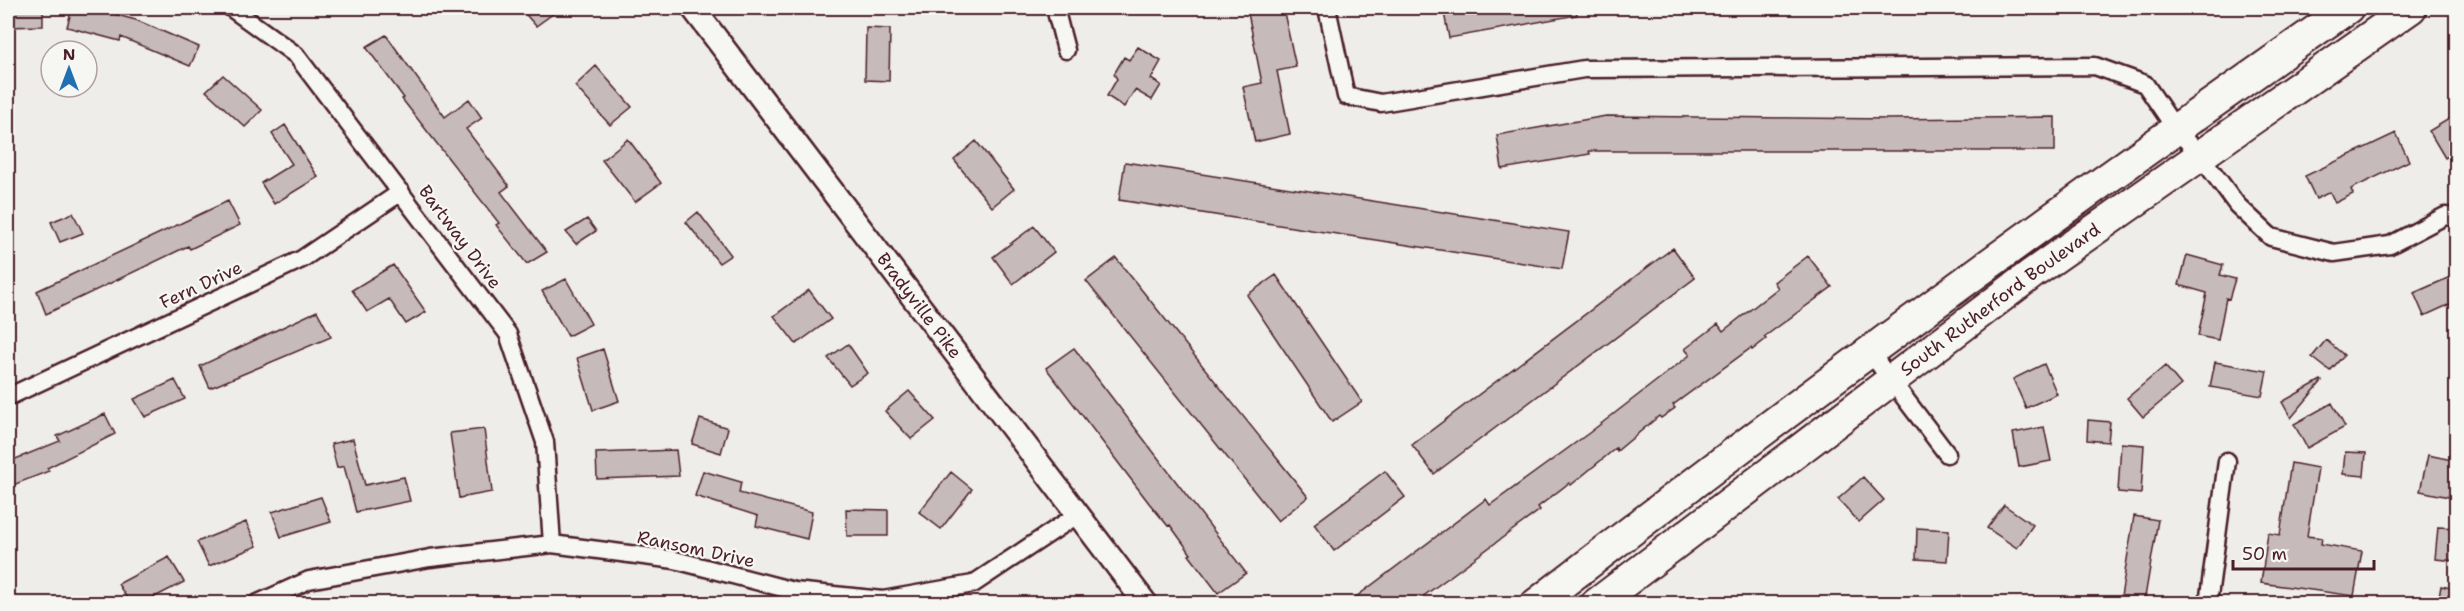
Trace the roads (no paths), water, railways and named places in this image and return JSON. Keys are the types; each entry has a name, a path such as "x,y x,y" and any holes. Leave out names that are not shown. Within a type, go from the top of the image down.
{"highway":[{"name":"South Rutherford Boulevard","path":"1552,599 1869,351 2175,128 2348,8"},
{"name":"South Rutherford Boulevard","path":"1596,603 2033,273 2411,8"}],"main road":[{"name":"Bradyville Pike","path":"693,8 1146,603"}],"street":[{"name":"Bartway Drive","path":"231,8 296,55 508,333 545,442 552,544"},
{"path":"1055,8 1066,50"},
{"path":"1327,8 1346,96 1381,103 1584,69 2095,66 2145,84 2175,128 2200,155 2236,205 2271,237 2334,253 2390,245 2445,216 2457,217"},
{"name":"Fern Drive","path":"8,397 302,259 401,192"},
{"path":"1869,351 1947,454"},
{"path":"2208,603 2227,461"},
{"name":"Ransom Drive","path":"256,603 309,580 430,558 552,544 675,560 794,591 883,600 973,584 1077,515"}]}
